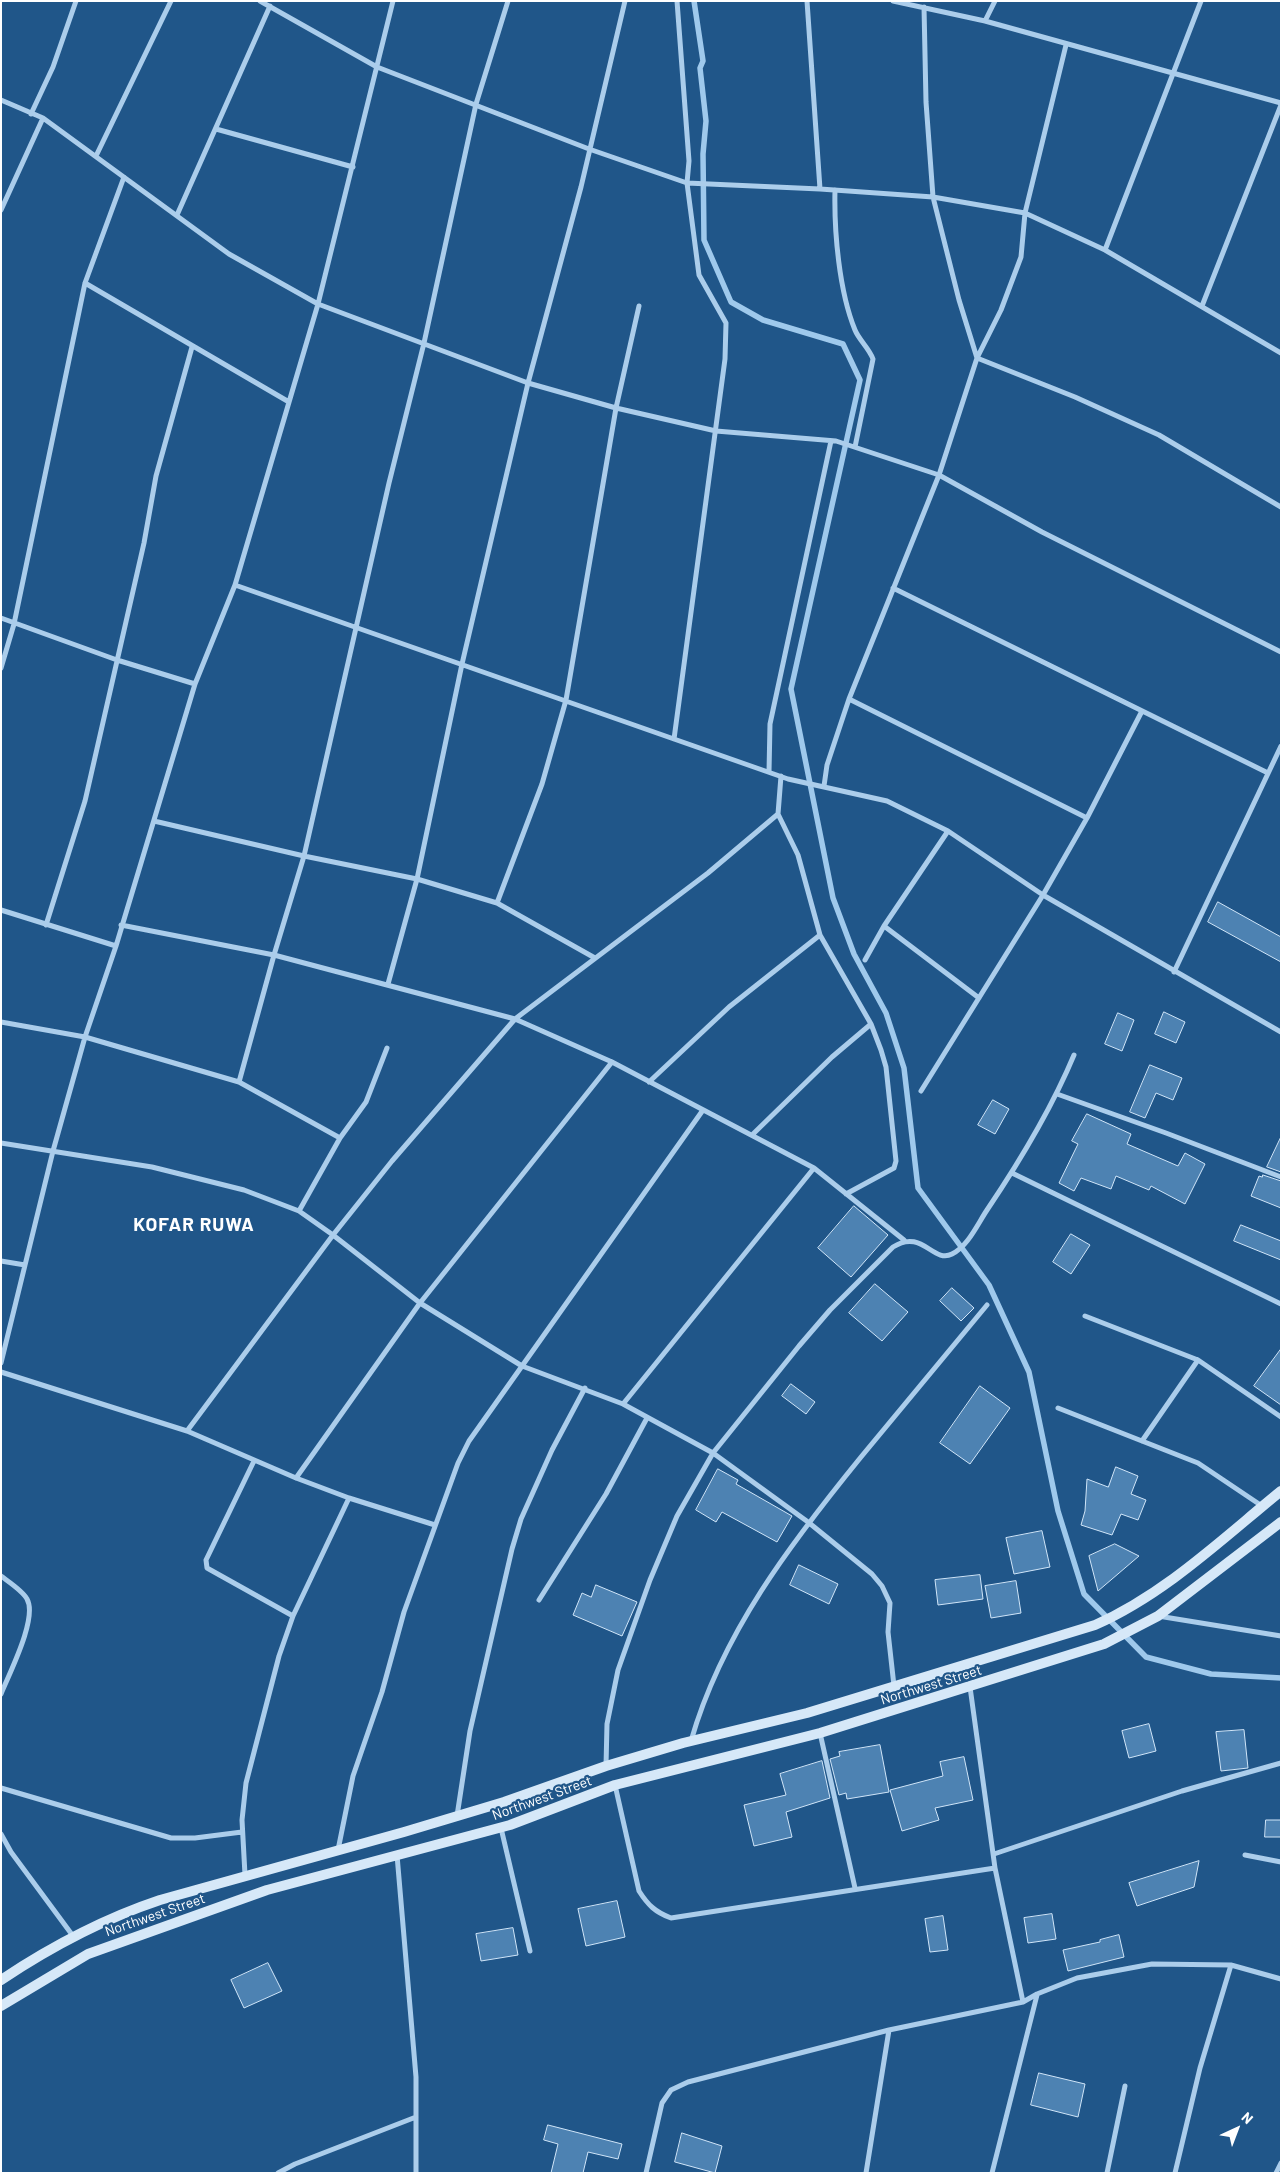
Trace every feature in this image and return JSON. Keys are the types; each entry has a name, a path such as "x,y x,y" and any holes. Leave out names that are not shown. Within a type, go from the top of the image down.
{"main road":[{"name":"Northwest Street","path":"1,1980 73,1936 123,1913 245,1875 456,1817 606,1766 690,1742 808,1713 1095,1626 1125,1612 1189,1566 1281,1491"},
{"name":"Northwest Street","path":"1,2006 88,1954 132,1936 267,1890 501,1828 615,1785 820,1733 1104,1644 1158,1616 1281,1522"}],"street":[{"path":"31,114 53,67 76,1"},
{"path":"96,156 171,1"},
{"path":"260,1 378,67 590,149 688,183 820,188 934,197 1026,213 1105,250 1281,353"},
{"path":"1,1363 53,1151 85,1037 116,946 195,684 234,585 318,304 393,1"},
{"path":"240,1082 274,955 304,856 358,628 389,483 424,344 476,104 508,1"},
{"path":"388,984 417,879 462,664 528,383 590,149 625,1"},
{"path":"674,739 716,431 727,331 726,323 699,275 688,183 689,161 677,1"},
{"path":"807,1 820,188"},
{"path":"893,1 985,21 1066,45 1175,72 1281,104 1202,306"},
{"path":"985,21 995,1"},
{"path":"1105,250 1201,1"},
{"path":"177,215 270,6"},
{"path":"924,7 926,102 934,197 959,300 977,358"},
{"path":"822,786 849,699 940,475 977,358 1012,285 1021,257 1026,213 1066,45"},
{"path":"1,100 43,118 229,254 318,304 528,383 616,408 716,431 834,441 940,475 1042,532 1281,652"},
{"path":"1,210 43,118"},
{"path":"216,129 353,167"},
{"path":"1,668 14,624 85,283 124,177"},
{"path":"835,190 834,227 849,312 855,331 873,358 853,446"},
{"path":"85,283 289,402"},
{"path":"497,902 542,784 566,700 616,408 638,306"},
{"path":"46,925 85,801 118,660 156,476 192,347"},
{"path":"977,358 1075,397 1159,435 1281,507"},
{"path":"769,772 770,724 834,441"},
{"path":"234,585 788,779 887,802 948,831 1043,895 1281,1032"},
{"path":"893,588 1268,773"},
{"path":"1,618 118,660 195,684"},
{"path":"849,699 1087,818"},
{"path":"921,1091 1043,895 1087,818 1142,711"},
{"path":"1174,972 1281,746"},
{"path":"781,776 778,814 798,855 820,935 871,1024 886,1067 896,1161 894,1168 846,1194"},
{"path":"187,1431 333,1235 392,1161 515,1019 708,873 778,814"},
{"path":"154,821 304,856 417,879 497,902 595,958"},
{"path":"865,960 884,926 948,831"},
{"path":"1,910 116,946"},
{"path":"121,925 274,955 515,1019 612,1062 814,1168 904,1240 913,1241 942,1256 954,1254 966,1241 1012,1173 1057,1094 1074,1055"},
{"path":"884,926 979,998"},
{"path":"649,1082 729,1006 820,935"},
{"path":"1,1022 85,1037 240,1082 340,1138"},
{"path":"752,1135 832,1057 871,1024"},
{"path":"299,1212 340,1138 366,1102 387,1048"},
{"path":"296,1478 420,1303 612,1062"},
{"path":"1057,1094 1281,1177"},
{"path":"338,1850 353,1776 382,1692 404,1612 458,1463 469,1441 703,1110"},
{"path":"1,1142 152,1167 216,1182 244,1190 299,1212 333,1235 420,1303 522,1366 585,1388 622,1404 714,1453 808,1522 872,1574 882,1586 890,1603 888,1632 894,1687"},
{"path":"622,1404 814,1168"},
{"path":"1012,1173 1281,1304"},
{"path":"606,1766 607,1724 618,1670 627,1640 677,1516 714,1453 830,1310 893,1247 904,1240"},
{"path":"1,1261 25,1265"},
{"path":"690,1742 701,1705 739,1626 808,1522 988,1305"},
{"path":"1085,1316 1198,1360 1281,1417"},
{"path":"1142,1441 1198,1360"},
{"path":"1,1372 187,1431 296,1478 349,1498 435,1525"},
{"path":"456,1817 470,1731 514,1542 521,1519 552,1450 585,1388"},
{"path":"1058,1408 1198,1463 1262,1506"},
{"path":"539,1600 606,1494 647,1418"},
{"path":"254,1460 206,1560 207,1568 293,1616"},
{"path":"245,1875 242,1832 246,1782 279,1656 293,1616 349,1498"},
{"path":"1,1576 27,1598 29,1607 29,1621 1,1694"},
{"path":"1158,1616 1281,1636"},
{"path":"970,1687 995,1868 1023,2002"},
{"path":"820,1733 855,1888"},
{"path":"994,1854 1182,1792 1281,1763"},
{"path":"615,1785 639,1891 657,1913 671,1918 855,1888 995,1868"},
{"path":"1,1788 171,1838 195,1838 242,1832"},
{"path":"501,1828 530,1952"},
{"path":"1,1834 11,1852 73,1936"},
{"path":"397,1855 416,2077 416,2173"},
{"path":"1245,1856 1281,1862"},
{"path":"646,2173 662,2103 671,2090 688,2082 889,2030 1023,2002 1037,1994 1077,1978 1152,1964 1231,1965 1281,1979"},
{"path":"1175,2173 1200,2068 1231,1965"},
{"path":"992,2173 1037,1994"},
{"path":"866,2173 889,2030"},
{"path":"1108,2173 1125,2086"},
{"path":"278,2173 295,2164 416,2117"},
{"path":"1276,2173 1281,2163"}],"building":[{"path":"1218,902 1281,937 1281,962 1208,922"},
{"path":"1164,1012 1185,1022 1176,1043 1155,1034"},
{"path":"1118,1013 1134,1020 1122,1051 1105,1044"},
{"path":"1150,1065 1182,1078 1173,1100 1156,1093 1145,1118 1130,1112"},
{"path":"993,1100 1009,1109 995,1134 978,1125"},
{"path":"1087,1114 1131,1134 1127,1144 1178,1166 1185,1153 1205,1164 1185,1204 1151,1186 1149,1190 1116,1176 1111,1189 1081,1178 1074,1191 1059,1183 1078,1144 1072,1141"},
{"path":"1281,1137 1281,1172 1267,1167"},
{"path":"1263,1175 1281,1181 1281,1208 1251,1196 1259,1176 1262,1177"},
{"path":"854,1206 888,1235 851,1277 818,1248"},
{"path":"1241,1225 1281,1241 1281,1260 1234,1241"},
{"path":"1071,1234 1090,1245 1071,1274 1053,1262"},
{"path":"875,1284 908,1312 882,1341 849,1313"},
{"path":"952,1288 974,1308 961,1321 940,1301"},
{"path":"1281,1349 1281,1405 1254,1386"},
{"path":"791,1384 815,1402 806,1414 782,1396"},
{"path":"980,1386 1010,1408 970,1464 940,1443"},
{"path":"1116,1467 1138,1476 1131,1494 1146,1500 1138,1520 1121,1514 1112,1535 1081,1525 1085,1511 1087,1479 1108,1487"},
{"path":"718,1469 738,1480 736,1484 792,1516 777,1542 722,1512 716,1522 696,1510"},
{"path":"1042,1531 1050,1567 1014,1574 1006,1538"},
{"path":"1115,1544 1139,1556 1098,1591 1089,1556"},
{"path":"799,1565 838,1584 829,1604 790,1585"},
{"path":"980,1575 983,1599 938,1605 935,1580"},
{"path":"1016,1581 1021,1613 991,1618 985,1586"},
{"path":"596,1585 637,1602 622,1636 573,1615 582,1593 591,1597"},
{"path":"1149,1724 1156,1751 1129,1758 1122,1731"},
{"path":"1244,1730 1248,1768 1221,1771 1216,1732"},
{"path":"880,1745 889,1792 847,1799 846,1793 839,1795 830,1759 840,1756 839,1752"},
{"path":"964,1757 973,1800 935,1808 939,1820 902,1831 890,1790 943,1776 940,1762"},
{"path":"822,1761 830,1798 786,1812 792,1837 754,1846 744,1805 786,1795 780,1774"},
{"path":"1266,1820 1281,1820 1281,1837 1265,1837"},
{"path":"1199,1861 1194,1887 1137,1906 1129,1883"},
{"path":"617,1901 625,1937 586,1946 578,1909"},
{"path":"1052,1914 1056,1939 1028,1943 1024,1918"},
{"path":"943,1916 948,1950 930,1952 925,1919"},
{"path":"513,1928 518,1955 481,1961 476,1934"},
{"path":"1119,1935 1124,1957 1068,1971 1063,1950 1100,1942 1100,1940"},
{"path":"268,1963 282,1991 244,2008 231,1980"},
{"path":"1039,2073 1085,2084 1078,2117 1031,2105"},
{"path":"548,2125 622,2144 618,2159 588,2152 583,2173 551,2173 558,2144 544,2140"},
{"path":"682,2133 722,2146 715,2173 675,2162"}],"waterway":[{"path":"694,1 703,61 700,68 706,121 703,154 704,240 731,302 763,320 843,344 860,380 791,689 833,898 854,954 886,1013 904,1068 918,1188 989,1285 1029,1372 1058,1511 1084,1594 1146,1657 1211,1674 1281,1678"}],"district":[{"name":"KOFAR RUWA","path":"194,1225"}]}
